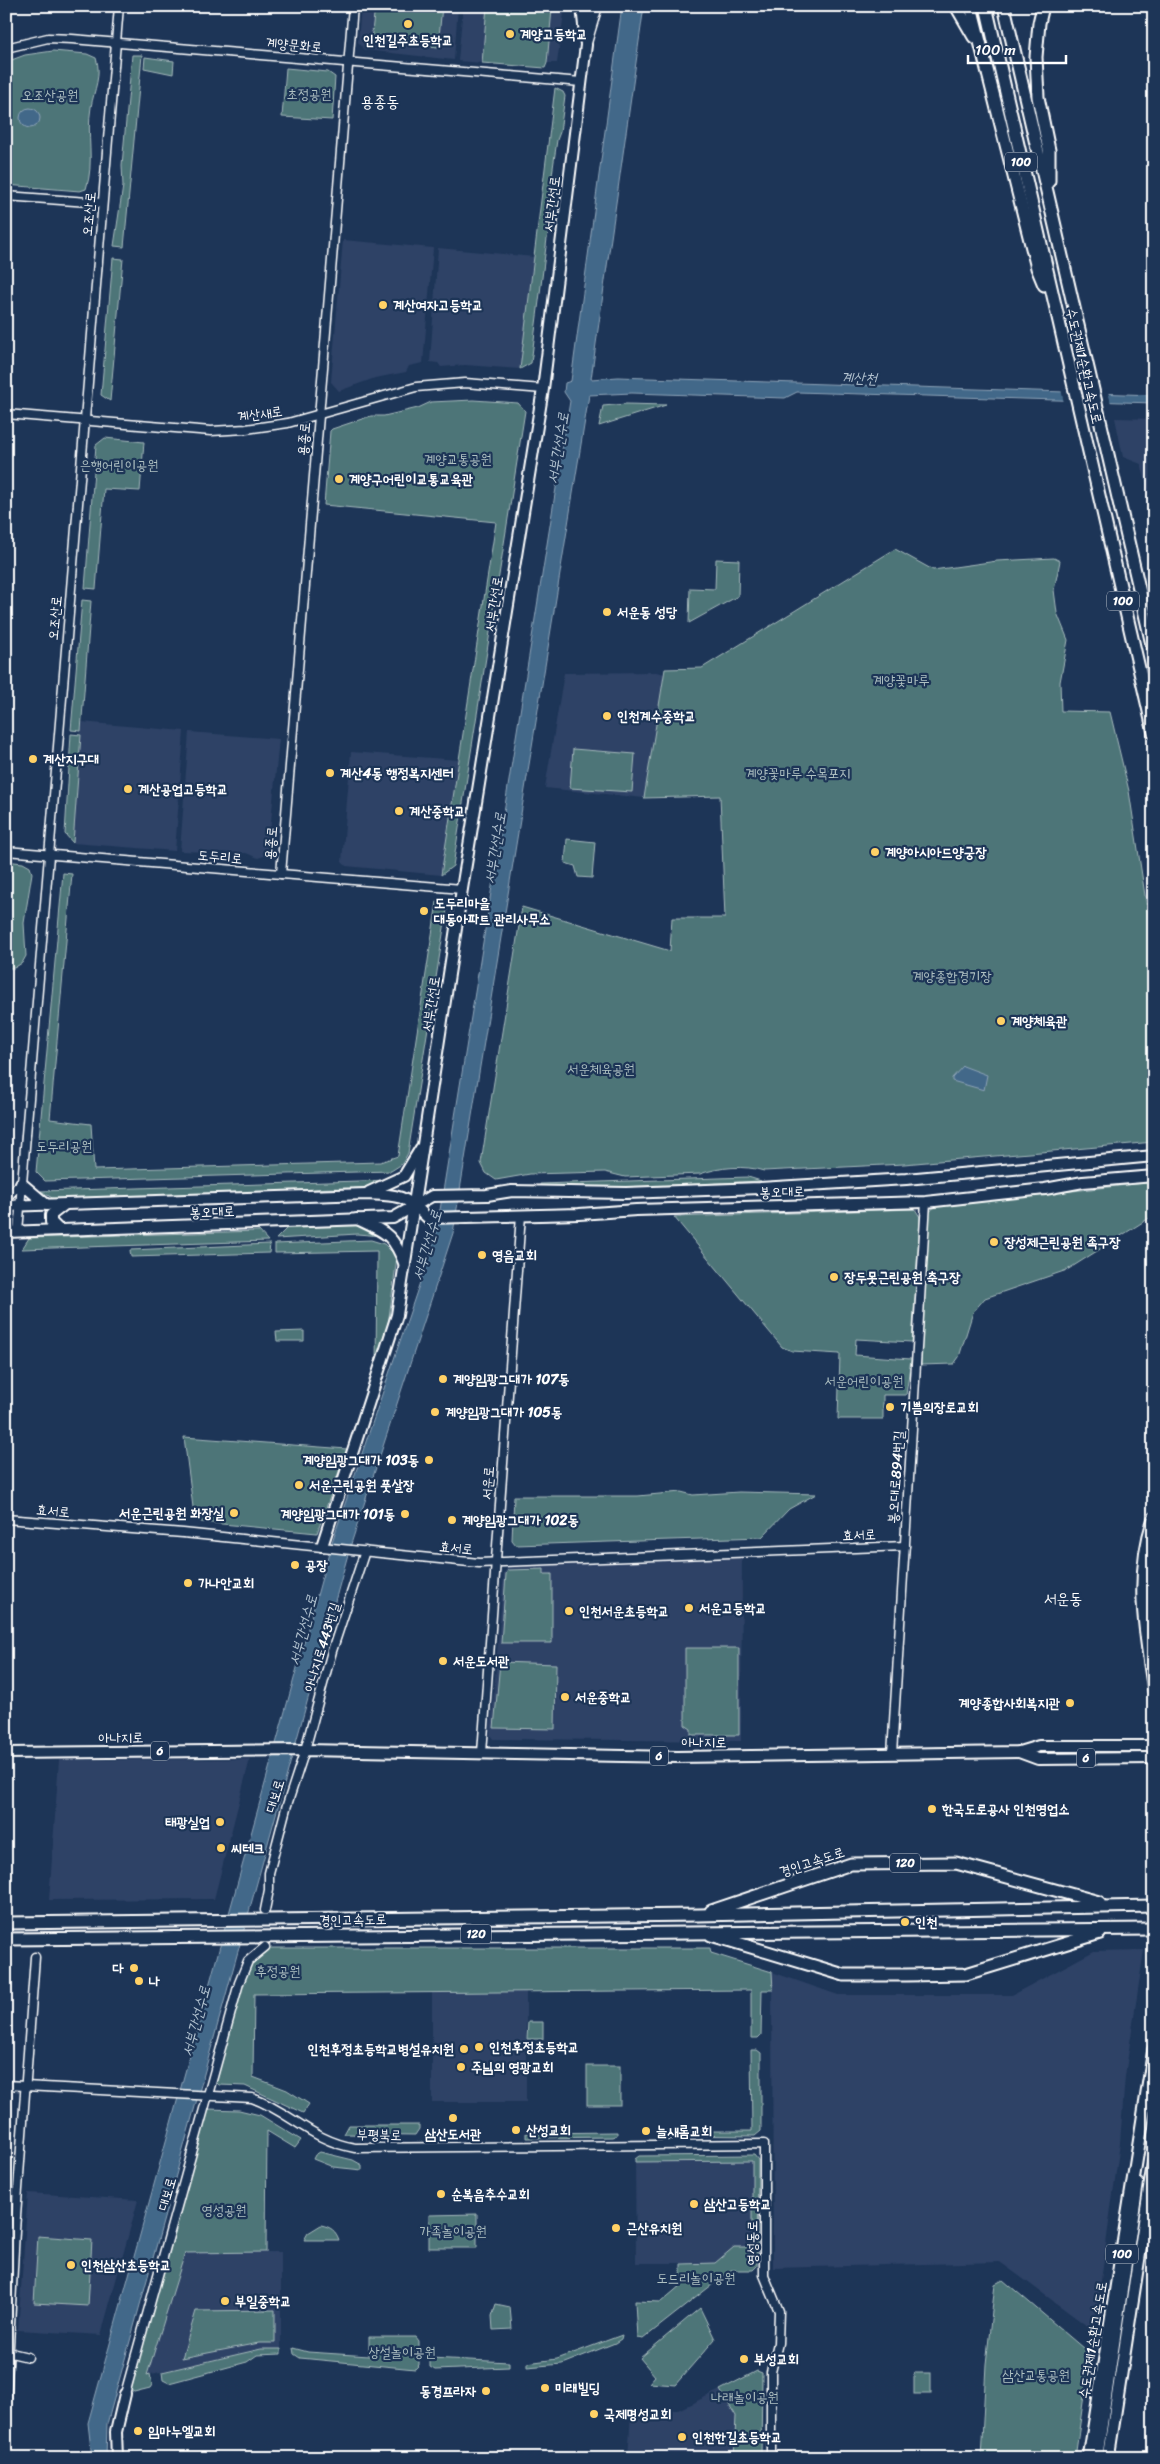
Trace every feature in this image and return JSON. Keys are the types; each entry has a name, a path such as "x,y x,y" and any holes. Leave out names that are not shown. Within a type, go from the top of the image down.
{"highway":[{"path":"956,6 982,52"},
{"path":"971,6 1037,268 1057,317"},
{"name":"수도권제1순환고속도로","path":"986,6 1154,733"},
{"name":"수도권제1순환고속도로","path":"1004,6 1154,653"},
{"path":"1043,6 1039,23 1036,56 1038,98 1049,150 1049,203"},
{"path":"1154,1518 1146,1540 1141,1604 1154,1692"},
{"name":"경인고속도로","path":"699,1915 851,1864 956,1863 1113,1906"},
{"name":"경인고속도로","path":"6,1922 256,1921 699,1915 1154,1906"},
{"name":"경인고속도로","path":"700,1931 844,1975 906,1975 966,1974 1114,1929"},
{"name":"경인고속도로","path":"6,1940 700,1931 1154,1929"},
{"name":"수도권제1순환고속도로","path":"1089,2458 1154,2049"},
{"name":"100","path":"1108,2458 1154,2160"}],"main road":[{"path":"582,6 586,45"},
{"name":"서부간선로","path":"325,1546 393,1332 406,1266 462,889 543,389 586,45"},
{"path":"366,1194 404,1176 424,1143"},
{"name":"봉오대로","path":"6,1232 272,1224 355,1218 393,1218 432,1196 512,1191 626,1193 760,1188 906,1179 1154,1156"},
{"name":"봉오대로","path":"6,1206 366,1194 398,1195 415,1205 428,1218 467,1217 926,1202 1045,1189 1083,1182 1154,1176"},
{"path":"21,1183 47,1205"},
{"path":"59,1230 50,1222 51,1215 65,1205"},
{"path":"355,1218 387,1234 397,1243 406,1266"},
{"name":"아나지로","path":"6,1753 302,1750 677,1756 1018,1752 1039,1746 1154,1746"},
{"name":"아나지로","path":"1018,1752 1038,1759 1154,1758"},
{"name":"대보로","path":"117,2458 116,2432 126,2394"}],"street":[{"name":"오조산로","path":"18,1232 119,6"},
{"name":"용종로","path":"281,874 353,6"},
{"name":"서부간선로","path":"586,45 591,6"},
{"path":"586,45 598,6"},
{"name":"계양문화로","path":"6,48 48,38 116,42 581,82"},
{"path":"6,196 102,204"},
{"name":"계산새로","path":"6,414 211,431 246,429 319,415 399,391 433,385 466,383 543,389"},
{"name":"도두리로","path":"6,851 462,889"},
{"path":"6,1198 21,1183"},
{"name":"봉오대로894번길","path":"892,1754 926,1202"},
{"name":"서운로","path":"482,1753 494,1562 521,1215"},
{"name":"효서로","path":"6,1519 325,1546 479,1563 905,1546"},
{"name":"아나지로443번길","path":"302,1750 365,1551"},
{"name":"대보로","path":"265,1910 269,1890 269,1873 302,1750"},
{"name":"대보로","path":"126,2394 207,2095 245,1967 251,1958 265,1947"},
{"path":"6,2402 9,2311 35,1957"},
{"name":"부평북로","path":"6,2085 252,2098 269,2104 310,2133 328,2141 355,2148 764,2144"},
{"name":"영성동로","path":"764,2144 764,2275 779,2311 778,2343 771,2372 770,2458"},
{"path":"1098,2458 1138,2183"},
{"path":"8,2358 11,2353 28,2357"}],"shaded area":[{"name":"인천길주초등학교","path":"361,6 458,6 454,60 365,50 358,42"},
{"name":"계양고등학교","path":"463,6 565,6 557,63 547,63 545,68 458,61"},
{"path":"622,6 644,6 591,379 618,377 1154,395 1154,403 797,392 785,398 632,393 589,395 453,1233 350,1547 107,2424 106,2458 92,2458 88,2423 331,1545 436,1235 570,401 564,392 565,383 571,381"},
{"path":"30,108 37,111 40,118 37,125 30,128 23,125 20,118 23,111"},
{"name":"계산여자고등학교","path":"343,240 433,248 423,363 409,366 406,372 375,378 339,391 331,382"},
{"path":"438,248 534,257 520,369 465,365 441,367 438,363 430,362"},
{"path":"1115,418 1154,419 1154,513 1141,464 1123,457"},
{"name":"인천계수중학교","path":"656,672 665,674 644,798 545,788 564,673"},
{"name":"계산공업고등학교","path":"81,722 184,731 175,851 73,843"},
{"path":"189,732 279,739 268,852 264,856 258,858 246,853 180,851"},
{"name":"계산중학교","path":"351,752 459,760 441,875 346,866 342,862"},
{"path":"963,1066 987,1075 984,1090 952,1081 952,1078"},
{"path":"742,1558 741,1741 493,1739 490,1735 504,1573 508,1567"},
{"path":"250,1759 214,1899 49,1900 59,1760"},
{"path":"1144,1950 1125,2076 1120,2143 1094,2331 1000,2262 773,2268 772,1972 838,1995 1012,1995 1094,1951"},
{"name":"인천후정초등학교","path":"526,1992 526,2102 432,2102 432,1993"},
{"name":"삼산고등학교","path":"752,2161 752,2247 734,2247 715,2263 636,2263 635,2162"},
{"name":"인천삼산초등학교","path":"28,2193 138,2200 101,2335 18,2330"},
{"name":"부일중학교","path":"281,2252 281,2349 260,2349 147,2375 185,2253"},
{"name":"인천한길초등학교","path":"720,2390 736,2416 734,2458 628,2458 631,2412 635,2409 678,2410"}],"green space":[{"path":"375,6 442,6 438,47 371,41"},
{"name":"계양고등학교","path":"487,6 552,9 545,68 482,63"},
{"name":"오조산공원","path":"53,51 87,54 96,58 98,64 98,76 91,107 89,128 89,179 86,189 80,191 6,185 6,62 25,55"},
{"path":"132,55 142,55 124,247 114,246 123,186 122,165"},
{"path":"145,57 174,61 173,74 144,68"},
{"name":"초정공원","path":"286,68 328,72 335,77 332,120 282,117"},
{"path":"555,88 563,92 565,96 551,182 552,200 531,363 520,369"},
{"path":"113,258 123,259 110,401 101,395"},
{"name":"계양교통공원","path":"473,400 518,403 525,411 453,866 441,875 496,522 324,505 330,431 332,429 371,416 384,416 418,408 431,402"},
{"path":"626,404 666,405 599,426 603,406"},
{"name":"은행어린이공원","path":"105,438 144,442 140,491 104,489 96,589 85,588 96,445"},
{"path":"895,549 933,570 997,561 1054,558 1060,561 1054,590 1057,613 1068,640 1060,682 1061,711 1110,712 1129,791 1154,954 1154,1142 904,1164 764,1171 749,1168 732,1168 700,1174 625,1177 605,1172 530,1174 496,1180 486,1173 481,1163 522,907 670,951 672,918 725,918 720,796 644,798 665,669 702,668"},
{"path":"716,559 739,560 738,596 689,623 690,588 715,589"},
{"path":"82,600 91,601 81,731 71,730"},
{"path":"71,734 81,735 73,843 65,834"},
{"path":"573,749 635,754 632,792 570,788"},
{"path":"567,839 595,842 592,878 578,877 575,866 565,863"},
{"path":"6,861 23,863 30,867 32,873 24,923 26,956 22,963 14,968 6,968"},
{"name":"도두리공원","path":"63,873 72,874 50,1119 91,1124 94,1170 380,1162 398,1156 437,902 444,902 447,909 408,1153 402,1164 391,1171 45,1181 36,1172"},
{"path":"748,1177 761,1181 614,1188 540,1186 540,1184"},
{"path":"391,1180 370,1187 323,1188 300,1192 57,1201 41,1191"},
{"path":"1154,1182 1154,1215 1067,1270 985,1298 973,1312 959,1357 954,1364 920,1365 929,1213 935,1206"},
{"name":"서운어린이공원","path":"915,1209 920,1217 912,1342 856,1339 855,1355 911,1359 906,1395 883,1395 883,1419 838,1419 840,1354 792,1351 782,1347 674,1217"},
{"path":"355,1225 369,1227 382,1236 357,1234 276,1239 287,1228"},
{"path":"259,1231 268,1241 22,1249 29,1238"},
{"path":"371,1240 384,1244 397,1257 388,1325 376,1368 377,1251 275,1253 275,1244"},
{"path":"270,1244 269,1253 131,1257 130,1250"},
{"path":"304,1331 304,1341 277,1341 276,1332"},
{"path":"184,1437 347,1449 317,1533 201,1522 194,1515"},
{"path":"681,1492 693,1495 739,1492 816,1494 789,1509 762,1537 516,1545 512,1540 514,1496 638,1496"},
{"path":"544,1569 544,1574 552,1574 552,1643 501,1643 506,1574 508,1570"},
{"path":"685,1648 739,1648 739,1735 691,1735 691,1729 685,1725"},
{"path":"500,1662 556,1664 555,1729 494,1728"},
{"name":"후정공원","path":"269,1948 710,1948 711,1953 772,1972 773,1990 762,1990 761,2035 758,2038 751,2038 751,1990 254,1994 253,2077 287,2090 309,2104 303,2113 245,2086 219,2085 216,2082 247,1968 249,1964"},
{"path":"528,2022 543,2022 543,2039 527,2039"},
{"path":"751,2050 757,2050 761,2053 761,2131 755,2136 658,2135 658,2131 752,2131"},
{"path":"587,2066 620,2066 620,2105 587,2105"},
{"name":"영성공원","path":"208,2109 239,2110 260,2115 301,2140 295,2148 267,2131 266,2252 185,2253 147,2375 150,2374 152,2385 150,2388 134,2392 128,2388 169,2253"},
{"path":"349,2125 419,2125 419,2129 415,2135 344,2134"},
{"path":"617,2132 617,2135 612,2137 526,2138 526,2133"},
{"path":"320,2152 353,2160 362,2165 362,2170 333,2167 313,2159"},
{"name":"도드리놀이공원","path":"754,2155 758,2160 757,2266 753,2270 731,2270 643,2339 637,2338 635,2301 661,2302 681,2285 681,2264 715,2263 734,2247 752,2247 752,2161 635,2162 635,2159 639,2156"},
{"name":"가족놀이공원","path":"477,2214 477,2248 429,2248 429,2215"},
{"path":"321,2225 333,2230 339,2240 304,2240 308,2233"},
{"path":"38,2236 92,2240 88,2306 34,2303"},
{"name":"삼산교통공원","path":"1003,2280 1090,2354 1075,2458 981,2458 986,2364 995,2284"},
{"path":"496,2304 510,2307 512,2329 493,2330 492,2316"},
{"path":"700,2308 715,2339 675,2385 649,2383 655,2376 640,2358"},
{"path":"275,2310 275,2343 259,2343 182,2358 196,2311"},
{"path":"622,2335 621,2339 615,2343 562,2364 527,2367 527,2363 557,2359"},
{"name":"상설놀이공원","path":"369,2337 416,2337 419,2341 419,2365 415,2369 300,2358 294,2354 293,2348 308,2352 369,2356"},
{"path":"261,2349 281,2349 281,2354 257,2355 247,2362 169,2383 163,2380 162,2372"},
{"path":"430,2358 509,2362 509,2367 435,2370 430,2367"},
{"name":"나래놀이공원","path":"757,2371 762,2373 761,2458 734,2458 736,2416 720,2390"},
{"path":"914,2373 931,2373 931,2394 914,2394"}],"pier":[{"path":"1061,389 1108,391 1111,404 1064,403"}],"place":[{"name":"인천길주초등학교","path":"408,24"},
{"name":"계양고등학교","path":"510,34"},
{"name":"계산여자고등학교","path":"383,305"},
{"name":"계양구어린이교통교육관","path":"339,479"},
{"name":"서운동 성당","path":"607,612"},
{"name":"인천계수중학교","path":"607,716"},
{"name":"계산지구대","path":"33,759"},
{"name":"계산4동 행정복지센터","path":"330,773"},
{"name":"계산공업고등학교","path":"128,789"},
{"name":"계산중학교","path":"399,811"},
{"name":"계양아시아드양궁장","path":"875,852"},
{"name":"도두리마을 대동아파트 관리사무소","path":"424,911"},
{"name":"계양체육관","path":"1001,1021"},
{"name":"장성제근린공원 족구장","path":"994,1242"},
{"name":"영음교회","path":"482,1255"},
{"name":"장두못근린공원 축구장","path":"834,1277"},
{"name":"계양임광그대가 107동","path":"443,1379"},
{"name":"기쁨의장로교회","path":"890,1407"},
{"name":"계양임광그대가 105동","path":"435,1412"},
{"name":"계양임광그대가 103동","path":"429,1460"},
{"name":"서운근린공원 풋살장","path":"299,1485"},
{"name":"서운근린공원 화장실","path":"234,1513"},
{"name":"계양임광그대가 101동","path":"405,1514"},
{"name":"계양임광그대가 102동","path":"452,1520"},
{"name":"공장","path":"295,1565"},
{"name":"가나안교회","path":"188,1583"},
{"name":"서운고등학교","path":"689,1608"},
{"name":"인천서운초등학교","path":"569,1611"},
{"name":"서운도서관","path":"443,1661"},
{"name":"서운중학교","path":"565,1697"},
{"name":"계양종합사회복지관","path":"1070,1703"},
{"name":"한국도로공사 인천영업소","path":"932,1809"},
{"name":"태광실업","path":"220,1822"},
{"name":"씨테크","path":"221,1848"},
{"name":"인천","path":"905,1922"},
{"name":"다","path":"134,1968"},
{"name":"나","path":"139,1981"},
{"name":"인천후정초등학교","path":"479,2047"},
{"name":"인천후정초등학교병설유치원","path":"464,2049"},
{"name":"주님의 영광교회","path":"461,2067"},
{"name":"삼산도서관","path":"453,2118"},
{"name":"산성교회","path":"516,2130"},
{"name":"늘새롬교회","path":"646,2131"},
{"name":"순복음추수교회","path":"441,2194"},
{"name":"삼산고등학교","path":"694,2204"},
{"name":"근산유치원","path":"616,2228"},
{"name":"인천삼산초등학교","path":"71,2265"},
{"name":"부일중학교","path":"225,2301"},
{"name":"부성교회","path":"744,2359"},
{"name":"미래빌딩","path":"545,2388"},
{"name":"동경프라자","path":"486,2391"},
{"name":"국제명성교회","path":"594,2414"},
{"name":"임마누엘교회","path":"138,2431"},
{"name":"인천한길초등학교","path":"682,2437"}],"district":[{"name":"용종동","path":"380,101"},
{"name":"서운동","path":"1063,1598"}],"water label":[{"name":"계산천","path":"859,378"},
{"name":"서부간선수로","path":"558,448"},
{"name":"서부간선수로","path":"495,848"},
{"name":"서부간선수로","path":"427,1245"},
{"name":"서부간선수로","path":"303,1630"},
{"name":"서부간선수로","path":"196,2021"}],"park label":[{"name":"계양꽃마루","path":"901,680"},
{"name":"계양꽃마루 수목포지","path":"798,773"},
{"name":"계양종합경기장","path":"952,976"},
{"name":"서운체육공원","path":"601,1069"}]}
